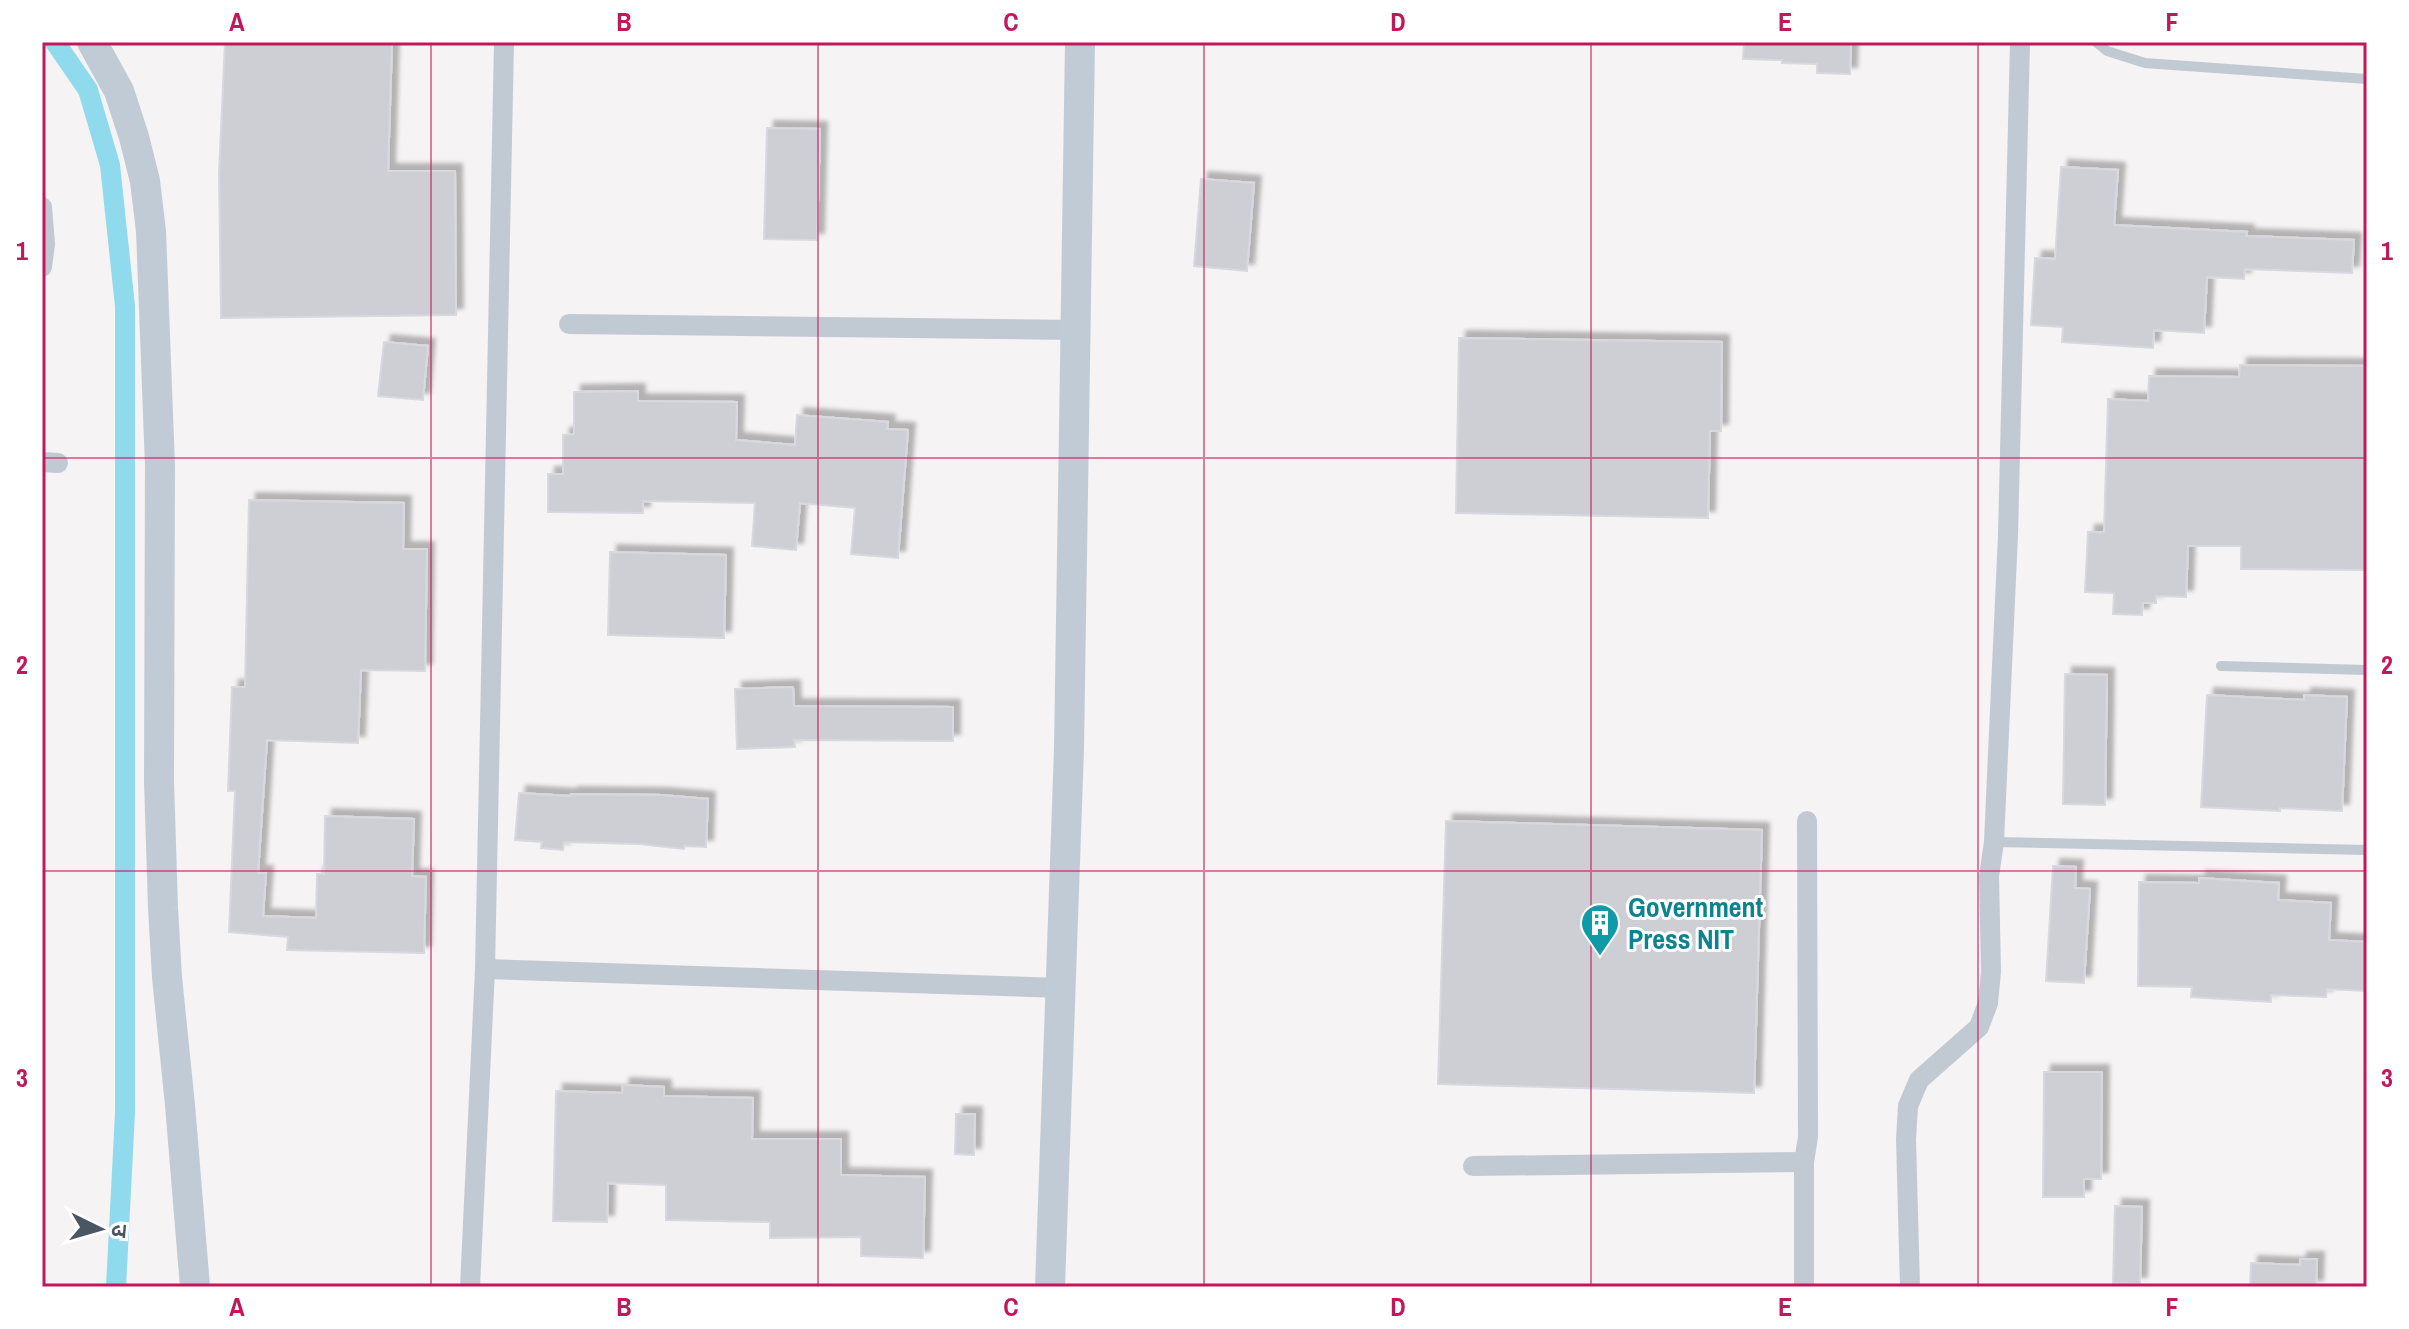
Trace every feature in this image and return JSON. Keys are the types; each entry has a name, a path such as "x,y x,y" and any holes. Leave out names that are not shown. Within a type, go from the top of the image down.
{"street":[{"path":"92,42 119,91 134,137 145,181 151,231 160,466 159,781 163,908 195,1287"},
{"path":"470,1287 485,969 504,42"},
{"path":"1050,1287 1069,749 1080,42"},
{"path":"1910,1287 1908,1106 1919,1080 1979,1027 1988,1003 1991,972 1989,876 1994,842 2008,535 2020,42"},
{"path":"42,207 45,244 42,267"},
{"path":"569,324 1075,330"},
{"path":"1804,1287 1804,1162 1808,1137 1807,821"},
{"path":"485,969 1061,988"},
{"path":"1473,1166 1804,1162"}],"lane":[{"path":"2096,42 2107,51 2145,63 2367,79"},
{"path":"2221,666 2367,670"},
{"path":"1994,842 2367,850"}],"building":[{"path":"225,42 392,42 388,171 455,171 456,315 221,318 219,173"},
{"path":"1744,42 1851,42 1850,74 1817,73 1817,64 1743,59"},
{"path":"767,128 820,129 817,240 764,239"},
{"path":"2061,167 2118,170 2114,225 2247,232 2246,236 2354,240 2352,273 2245,269 2244,279 2207,277 2204,333 2154,330 2153,348 2062,342 2063,327 2031,325 2035,258 2055,259"},
{"path":"1201,179 1254,183 1247,271 1194,266"},
{"path":"1459,338 1722,342 1721,431 1710,431 1708,518 1456,513"},
{"path":"384,342 428,346 423,400 378,396"},
{"path":"2240,365 2367,366 2367,570 2241,569 2241,546 2188,546 2186,597 2156,596 2156,603 2143,603 2142,615 2113,614 2114,593 2085,592 2088,532 2104,532 2108,399 2148,401 2149,376 2239,377"},
{"path":"638,391 638,401 737,402 736,440 795,445 797,415 888,422 887,429 908,430 898,558 851,554 855,508 800,503 796,550 752,546 755,503 643,501 643,513 548,512 548,474 563,474 563,435 574,434 574,392"},
{"path":"249,500 404,503 403,549 427,549 425,671 361,670 358,743 267,740 258,873 266,873 263,916 316,918 317,874 324,874 325,816 414,819 412,876 426,877 424,953 287,950 288,937 229,932 235,791 228,791 232,687 245,687"},
{"path":"610,552 726,555 724,638 608,635"},
{"path":"2065,674 2107,675 2105,805 2063,804"},
{"path":"793,687 794,706 953,707 953,741 794,740 795,747 737,749 735,689"},
{"path":"2207,695 2304,700 2304,695 2347,697 2342,811 2201,807"},
{"path":"519,793 662,795 708,799 706,847 684,846 684,849 564,842 563,850 541,848 542,842 515,840"},
{"name":"Government Press NIT","path":"1446,821 1762,830 1754,1093 1438,1084"},
{"path":"2053,866 2076,867 2075,888 2090,889 2084,983 2046,981"},
{"path":"2199,878 2279,883 2278,900 2331,903 2329,940 2367,942 2367,991 2327,989 2326,997 2271,995 2271,1002 2191,997 2192,987 2138,986 2139,882 2199,883"},
{"path":"2044,1072 2102,1072 2101,1179 2084,1179 2084,1197 2043,1197"},
{"path":"623,1085 664,1087 664,1096 753,1098 752,1139 841,1139 841,1175 925,1177 923,1258 861,1256 861,1237 770,1238 770,1222 666,1220 666,1185 608,1183 607,1222 553,1221 556,1091 622,1093"},
{"path":"956,1114 975,1114 974,1155 955,1154"},
{"path":"2115,1206 2142,1207 2140,1284 2113,1283"},
{"path":"2300,1259 2317,1259 2316,1287 2250,1287 2251,1263 2300,1265"}],"waterway":[{"path":"55,42 88,90 110,165 125,306 125,1113 116,1287"}],"place":[{"name":"Government Press NIT","path":"1600,957"}]}
